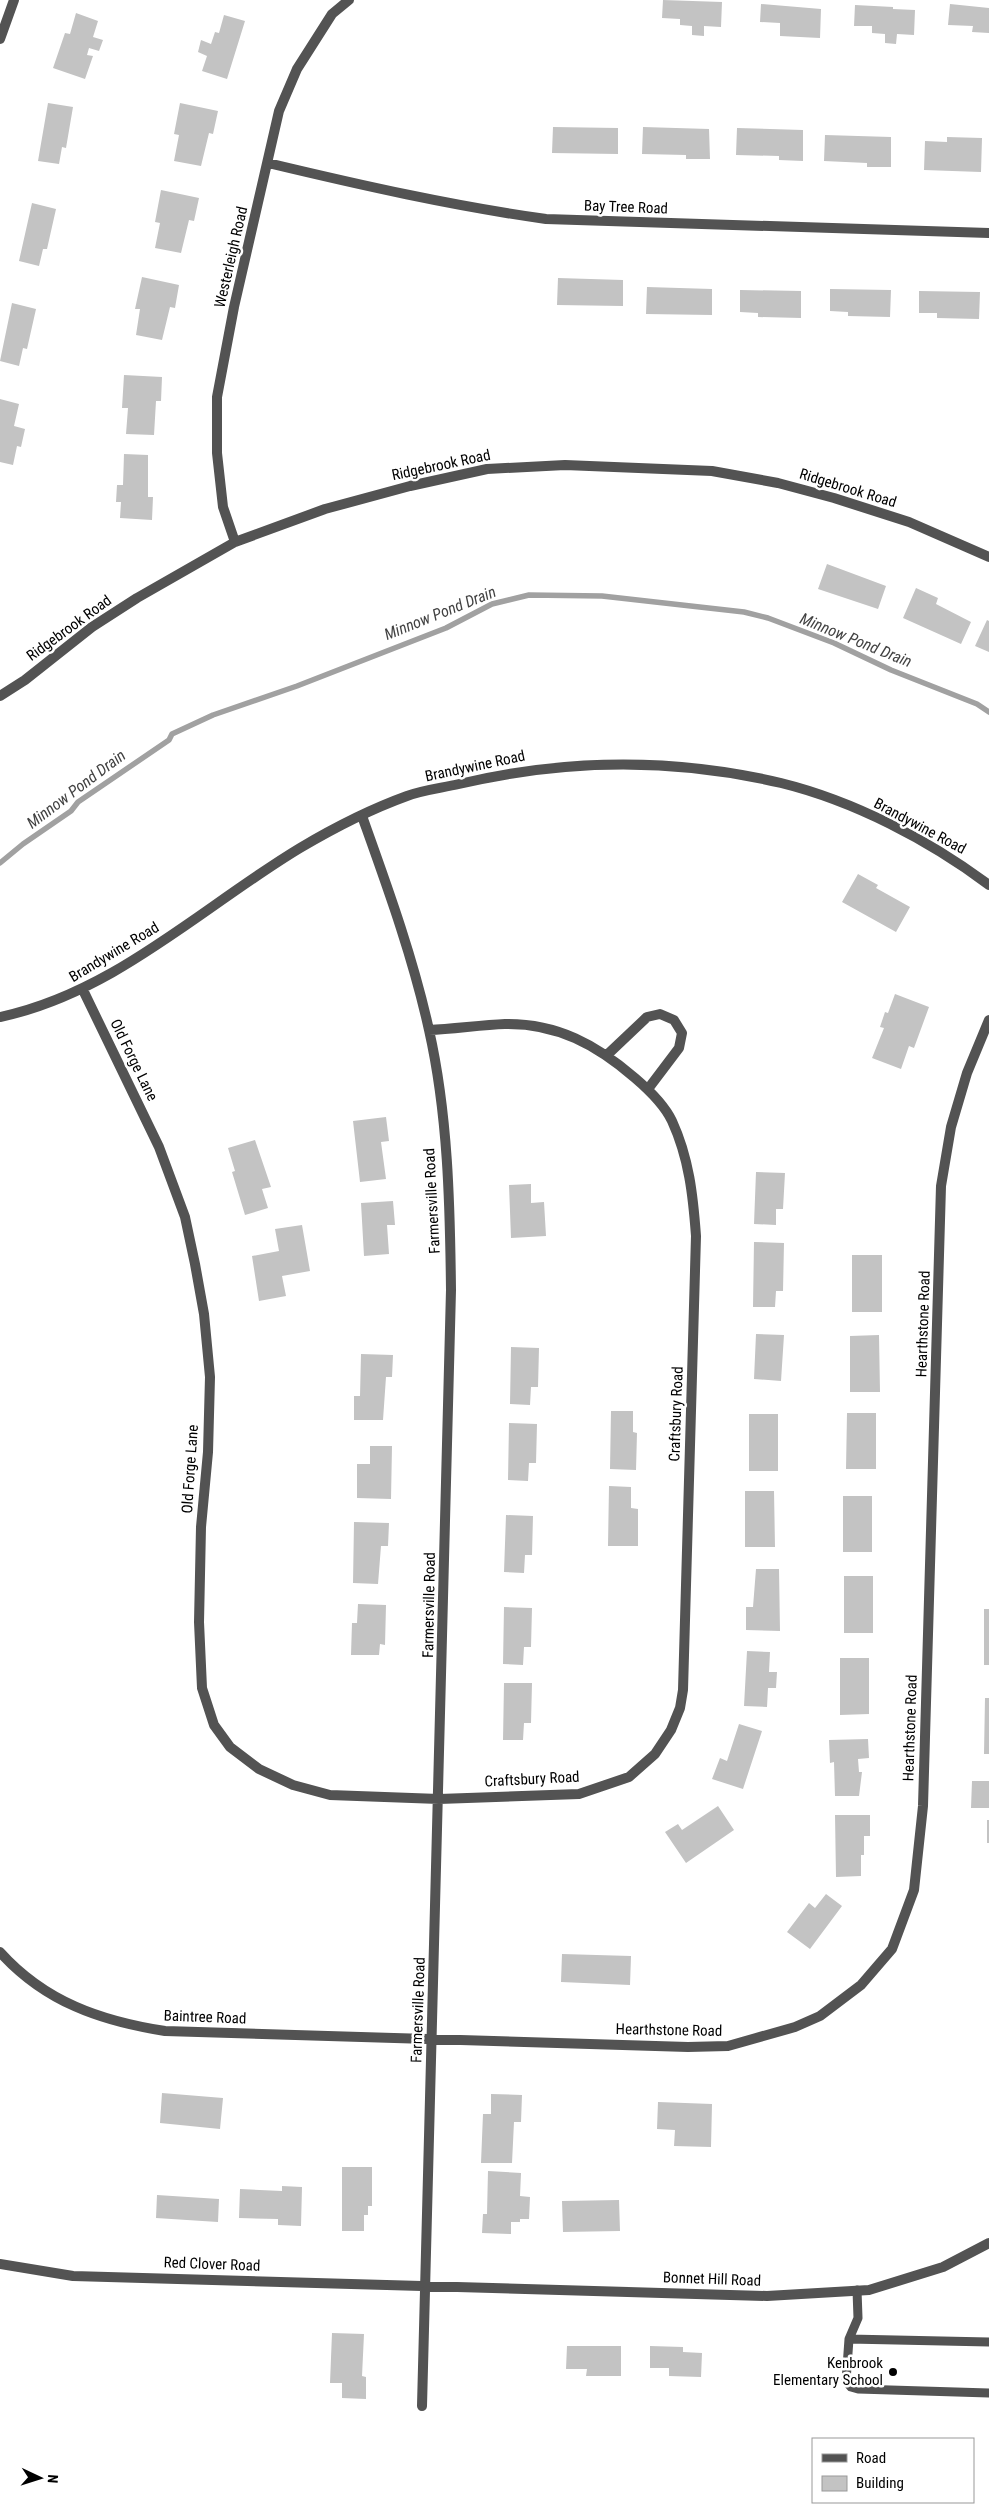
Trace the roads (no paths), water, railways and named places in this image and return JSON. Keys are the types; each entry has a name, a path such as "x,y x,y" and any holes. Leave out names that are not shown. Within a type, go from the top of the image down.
{"street":[{"path":"0,39 14,0"},
{"name":"Westerleigh Road","path":"235,542 223,507 217,453 217,397 234,307 268,163 278,111 297,69 332,14 349,0"},
{"name":"Bay Tree Road","path":"268,163 425,198 546,219 989,233"},
{"name":"Ridgebrook Road","path":"0,696 130,602 235,542 325,509 410,486 487,469 565,465 712,471 778,483 909,522 989,557"},
{"name":"Brandywine Road","path":"0,1017 24,1012 83,990 177,931 238,887 302,847 362,816 407,796 482,778 540,768 601,764 662,765 716,771 783,784 835,801 890,824 949,856 989,885"},
{"name":"Farmersville Road","path":"362,816 393,903 429,1030 447,1170 451,1290 422,2406"},
{"name":"Old Forge Lane","path":"83,990 159,1147 185,1217 197,1272 210,1377 208,1452 201,1527 199,1622 202,1688 214,1725 230,1746 259,1769 293,1785 330,1795 439,1799"},
{"path":"608,1054 647,1017 660,1014 674,1020 682,1033 679,1048 648,1089"},
{"name":"Hearthstone Road","path":"432,2039 688,2047 728,2046 795,2027 820,2016 861,1985 892,1949 914,1890 923,1806 941,1186 950,1127 967,1073 989,1020"},
{"name":"Craftsbury Road","path":"429,1030 505,1024 544,1028 571,1035 608,1054 648,1089 672,1120 689,1166 696,1236 684,1680 680,1708 671,1730 655,1754 629,1777 579,1794 439,1799"},
{"name":"Baintree Road","path":"0,1952 42,1989 83,2011 127,2026 165,2031 432,2039"},
{"name":"Bonnet Hill Road","path":"424,2286 767,2296 857,2290 888,2284 943,2267 989,2243"},
{"name":"Red Clover Road","path":"0,2264 73,2276 424,2286"}],"lane":[{"path":"857,2290 858,2318 849,2339 846,2381 851,2387 858,2389 989,2393"},
{"path":"849,2339 989,2342"}],"waterway":[{"name":"Minnow Pond Drain","path":"0,863 23,844 71,811 78,802 169,740 172,734 213,715 297,686 446,628 492,604 529,595 602,596 744,612 768,618 834,643 891,670 977,704 989,712"}],"place":[{"name":"Kenbrook Elementary School","path":"893,2372"}]}
